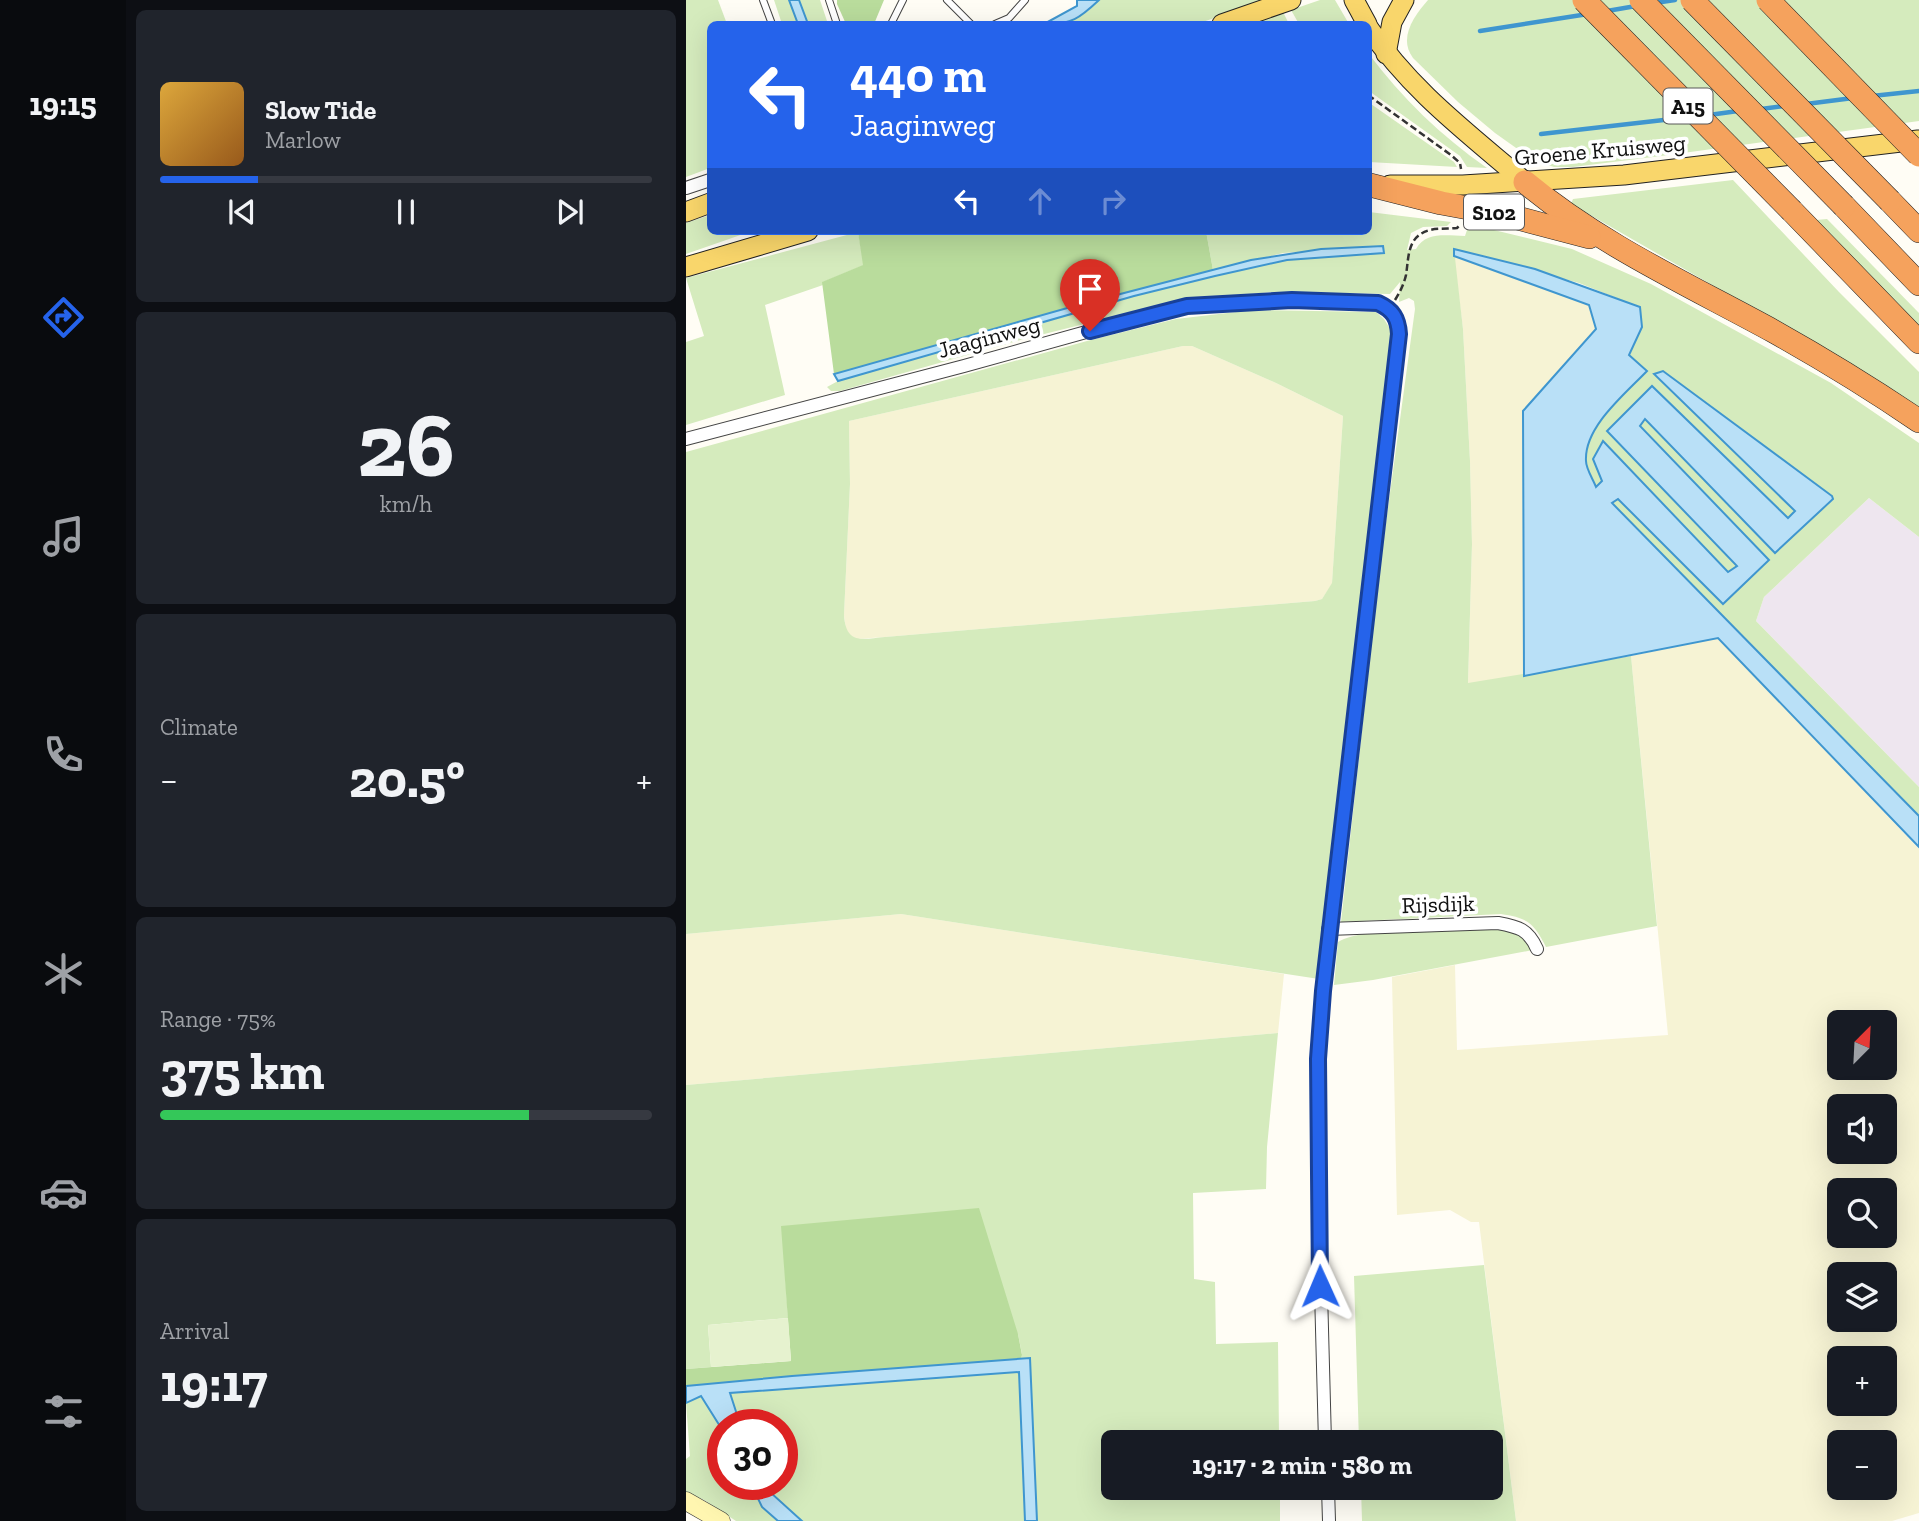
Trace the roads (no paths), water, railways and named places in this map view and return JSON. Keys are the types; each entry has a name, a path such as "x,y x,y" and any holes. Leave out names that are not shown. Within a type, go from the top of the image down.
{"highway":[{"name":"A15","path":"1584,0 1919,342"},
{"name":"A15","path":"1641,0 1919,284"},
{"path":"1692,0 1919,231"},
{"path":"1768,0 1919,155"},
{"path":"1525,182 1552,205 1617,245 1814,355 1919,421"},
{"name":"S102","path":"1372,186 1441,203 1493,212 1617,245"}],"main road":[{"path":"1231,21 1291,0"},
{"name":"S102","path":"1354,0 1365,21"},
{"path":"1386,54 1392,22 1404,0"},
{"name":"S102","path":"1372,32 1386,54 1432,103 1525,182"},
{"name":"Groene Kruisweg","path":"1372,185 1525,182 1624,175 1919,140"},
{"path":"686,212 707,204"},
{"path":"686,267 794,235"},
{"path":"686,1502 721,1521"}],"street":[{"path":"686,188 707,181"},
{"name":"Jaaginweg","path":"686,439 1187,306 1292,300 1378,303 1389,309 1395,315 1399,334 1328,929"},
{"name":"Rijsdijk","path":"1328,929 1498,923 1519,927 1532,938 1537,949"},
{"path":"1325,1430 1318,1205 1318,1086 1328,929"},
{"path":"1328,1500 1329,1521"}],"lane":[{"path":"763,0 771,21"},
{"path":"829,0 836,21"},
{"path":"892,21 903,0"},
{"path":"947,0 968,21"},
{"path":"1002,21 1009,18 1025,0"}],"water":[{"path":"789,0 799,0 807,21 797,21"},
{"path":"1077,0 1099,0 1075,19 1050,21 1077,6"},
{"path":"1383,246 1384,253 1287,260 1215,276 1134,296 838,381 834,374 1078,305 1251,260 1321,249"},
{"path":"1454,249 1535,269 1640,307 1642,327 1629,355 1647,371 1608,412 1592,436 1586,461 1596,487 1602,481 1593,459 1603,441 1728,572 1737,566 1607,431 1652,386 1788,518 1795,511 1654,374 1663,371 1832,496 1833,499 1775,553 1645,419 1640,426 1769,560 1723,604 1618,499 1612,503 1919,816 1919,847 1718,638 1524,676 1523,411 1596,329 1589,305 1454,256"},
{"path":"1030,1358 1037,1521 1025,1521 1019,1372 730,1393 735,1409 709,1409 701,1396 686,1403 686,1386"},
{"path":"759,1500 779,1500 802,1521 778,1521 762,1507"}],"waterway":[{"path":"1655,3 1675,0"},
{"path":"1607,11 1636,6"},
{"path":"1480,31 1588,14"},
{"path":"1872,96 1919,91"},
{"path":"1806,104 1853,98"},
{"path":"1761,109 1784,106"},
{"path":"1709,115 1738,111"},
{"path":"1541,134 1690,117"}]}
